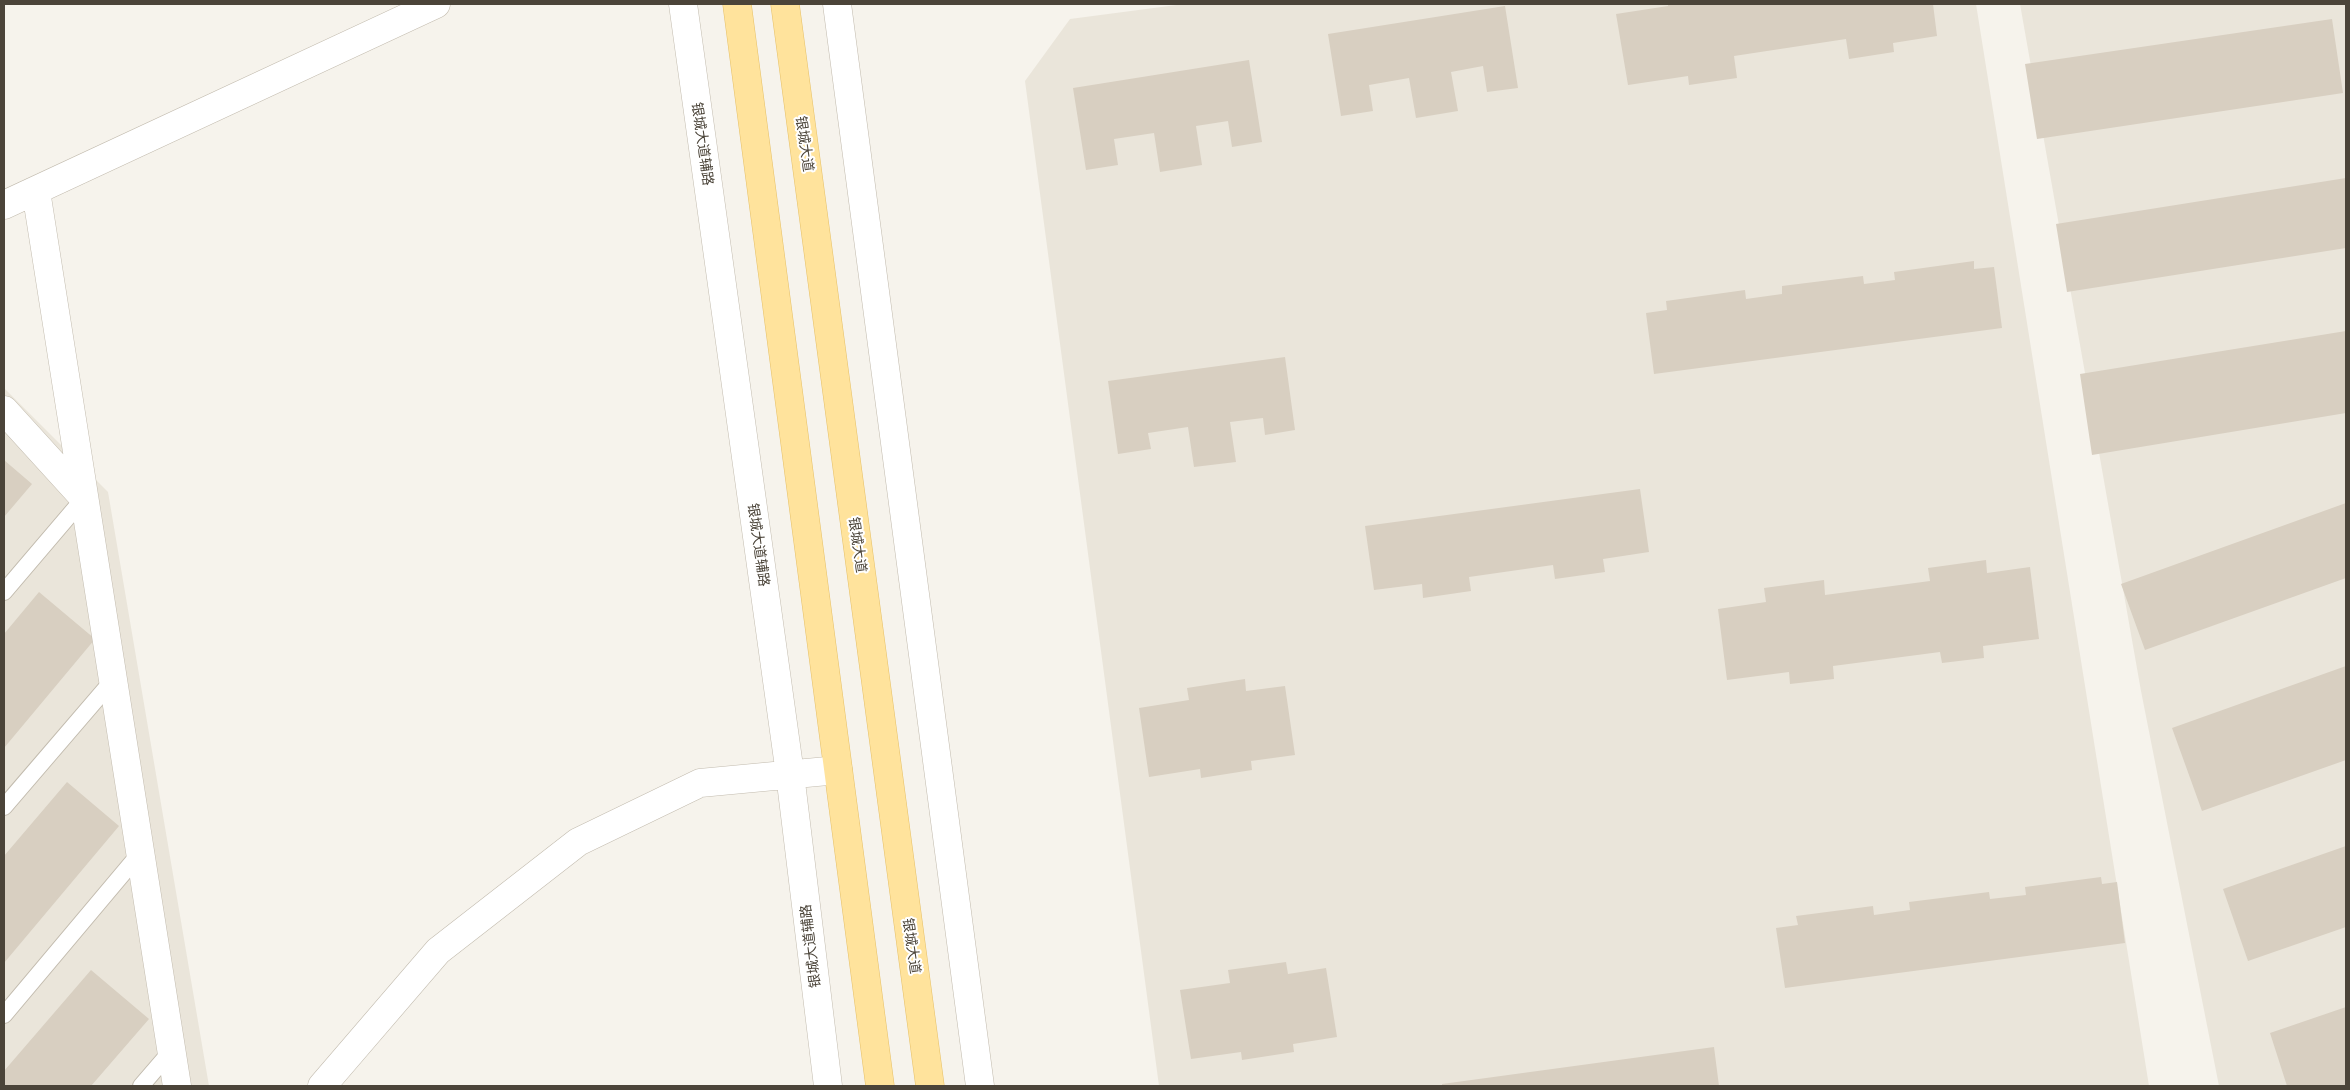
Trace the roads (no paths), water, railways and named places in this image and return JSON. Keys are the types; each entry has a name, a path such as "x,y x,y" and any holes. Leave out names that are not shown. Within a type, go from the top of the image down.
{"main road":[{"path":"737,4 880,1086"},
{"name":"银城大道","path":"785,4 930,1086"}],"street":[{"path":"4,205 436,4"},
{"name":"银城大道辅路","path":"683,4 790,774 828,1086"},
{"path":"837,4 980,1086"},
{"path":"36,191 178,1086"},
{"path":"4,410 84,498"},
{"path":"322,1086 438,951 578,842 700,783 838,770"}],"lane":[{"path":"4,592 84,498"},
{"path":"4,808 113,680"},
{"path":"4,1015 141,852"},
{"path":"141,1086 172,1050"}]}
